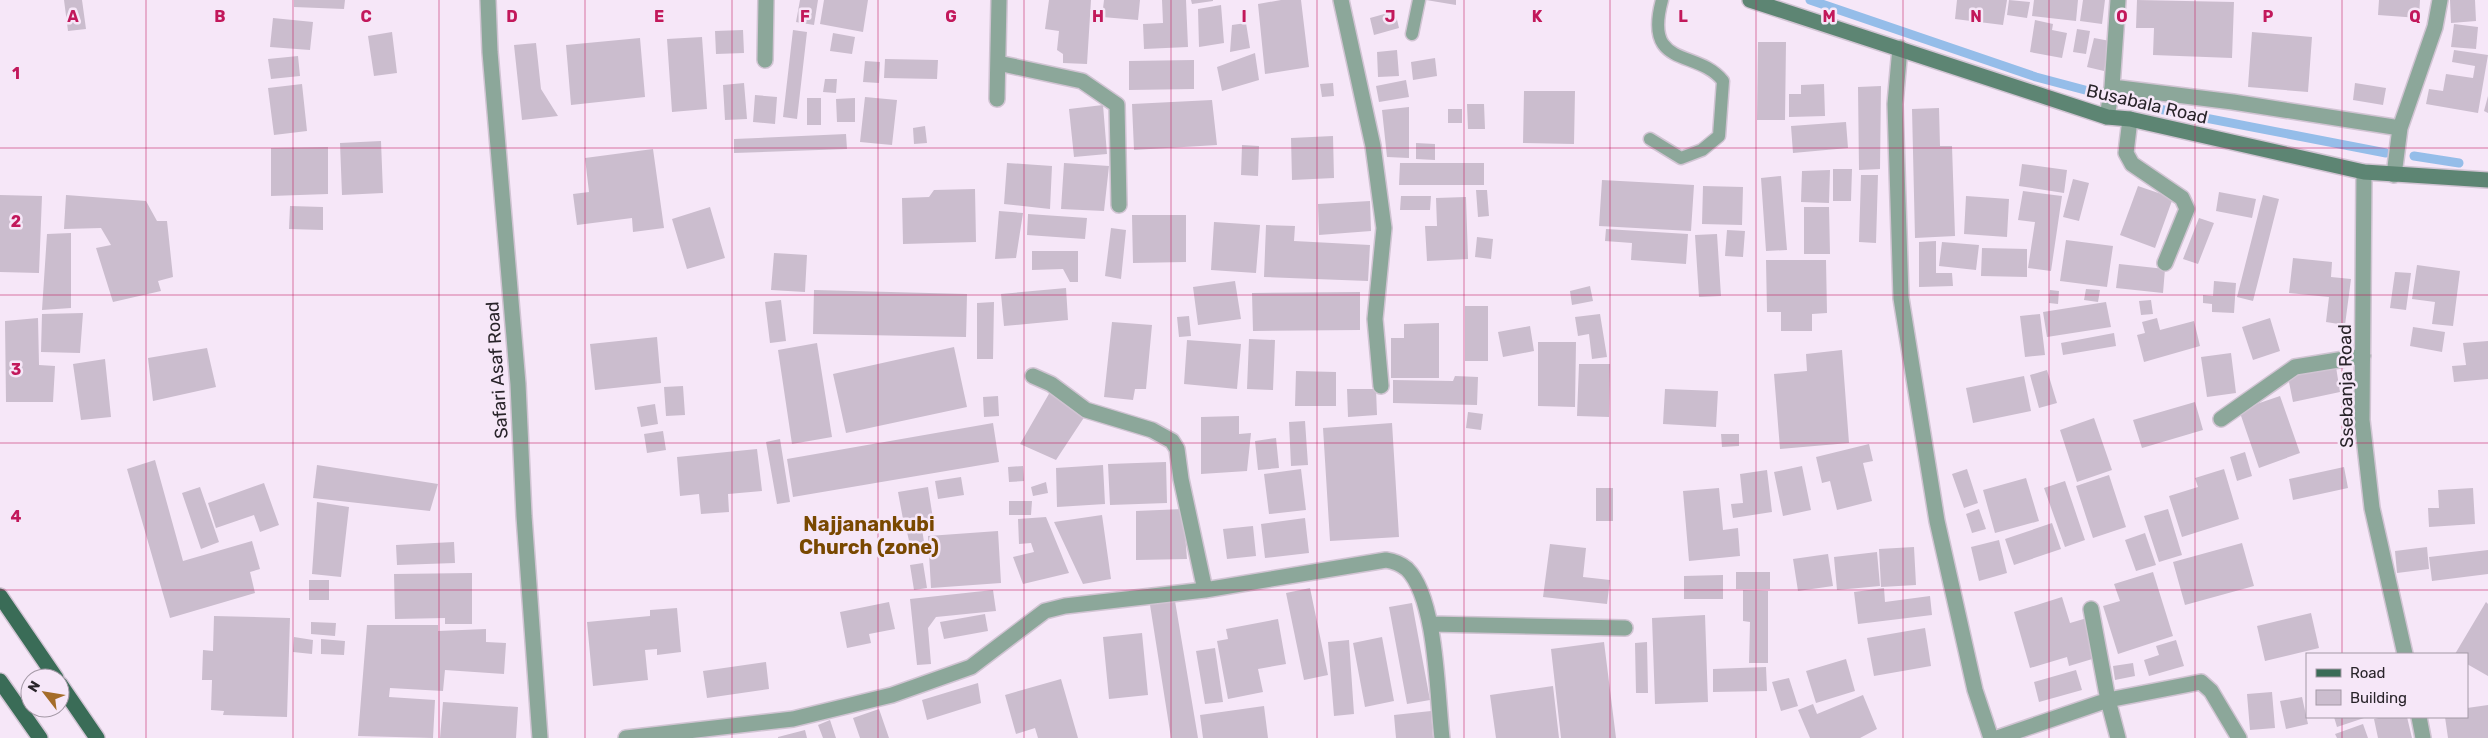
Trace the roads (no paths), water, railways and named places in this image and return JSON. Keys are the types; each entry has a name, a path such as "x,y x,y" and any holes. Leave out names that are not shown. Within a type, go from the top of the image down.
{"main road":[{"path":"0,596 49,668"},
{"path":"0,681 40,738"},
{"path":"70,699 97,738"}],"street":[{"name":"Safari Asaf Road","path":"488,0 490,52 518,384 524,516 540,738"},
{"path":"765,60 766,0"},
{"path":"997,100 999,0"},
{"path":"1341,0 1373,146 1384,228 1375,319 1381,386"},
{"name":"Busabala Road","path":"1750,0 2107,117 2130,119 2364,172 2488,180"},
{"path":"2107,117 2112,87 2118,0"},
{"path":"2394,175 2400,128 2435,27 2440,0"},
{"path":"1900,48 1895,104 1901,298 1937,521 1975,690 1991,738"},
{"path":"998,62 1082,81 1117,105 1119,205"},
{"path":"2112,87 2233,102 2400,128"},
{"path":"2130,119 2126,153 2132,164 2182,198 2187,209 2165,263"},
{"name":"Ssebanja Road","path":"2364,172 2362,420 2372,508 2405,653"},
{"path":"2221,419 2295,367 2363,356"},
{"path":"1033,376 1051,384 1086,410 1152,430 1172,441 1177,449 1181,479 1205,590"},
{"path":"626,738 757,724 836,710 892,695 971,666 1045,611 1064,606 1205,590 1386,560 1406,569 1419,588 1430,624 1442,738"},
{"path":"2090,609 2108,700 2118,738"},
{"path":"1430,624 1626,628"},
{"path":"1997,738 2108,700 2201,682 2211,691 2239,738"},
{"path":"2419,718 2423,738"}],"lane":[{"path":"1412,34 1419,0"},
{"path":"1650,139 1681,158 1702,150 1719,136 1723,81 1717,73 1684,60 1668,50 1658,33 1657,18 1662,0"}],"waterway":[{"path":"1810,0 2036,77 2100,94"},
{"path":"2133,104 2386,153"},
{"path":"2414,156 2459,163"}],"district":[{"name":"Najjanankubi Church (zone)","path":"869,536"}]}
